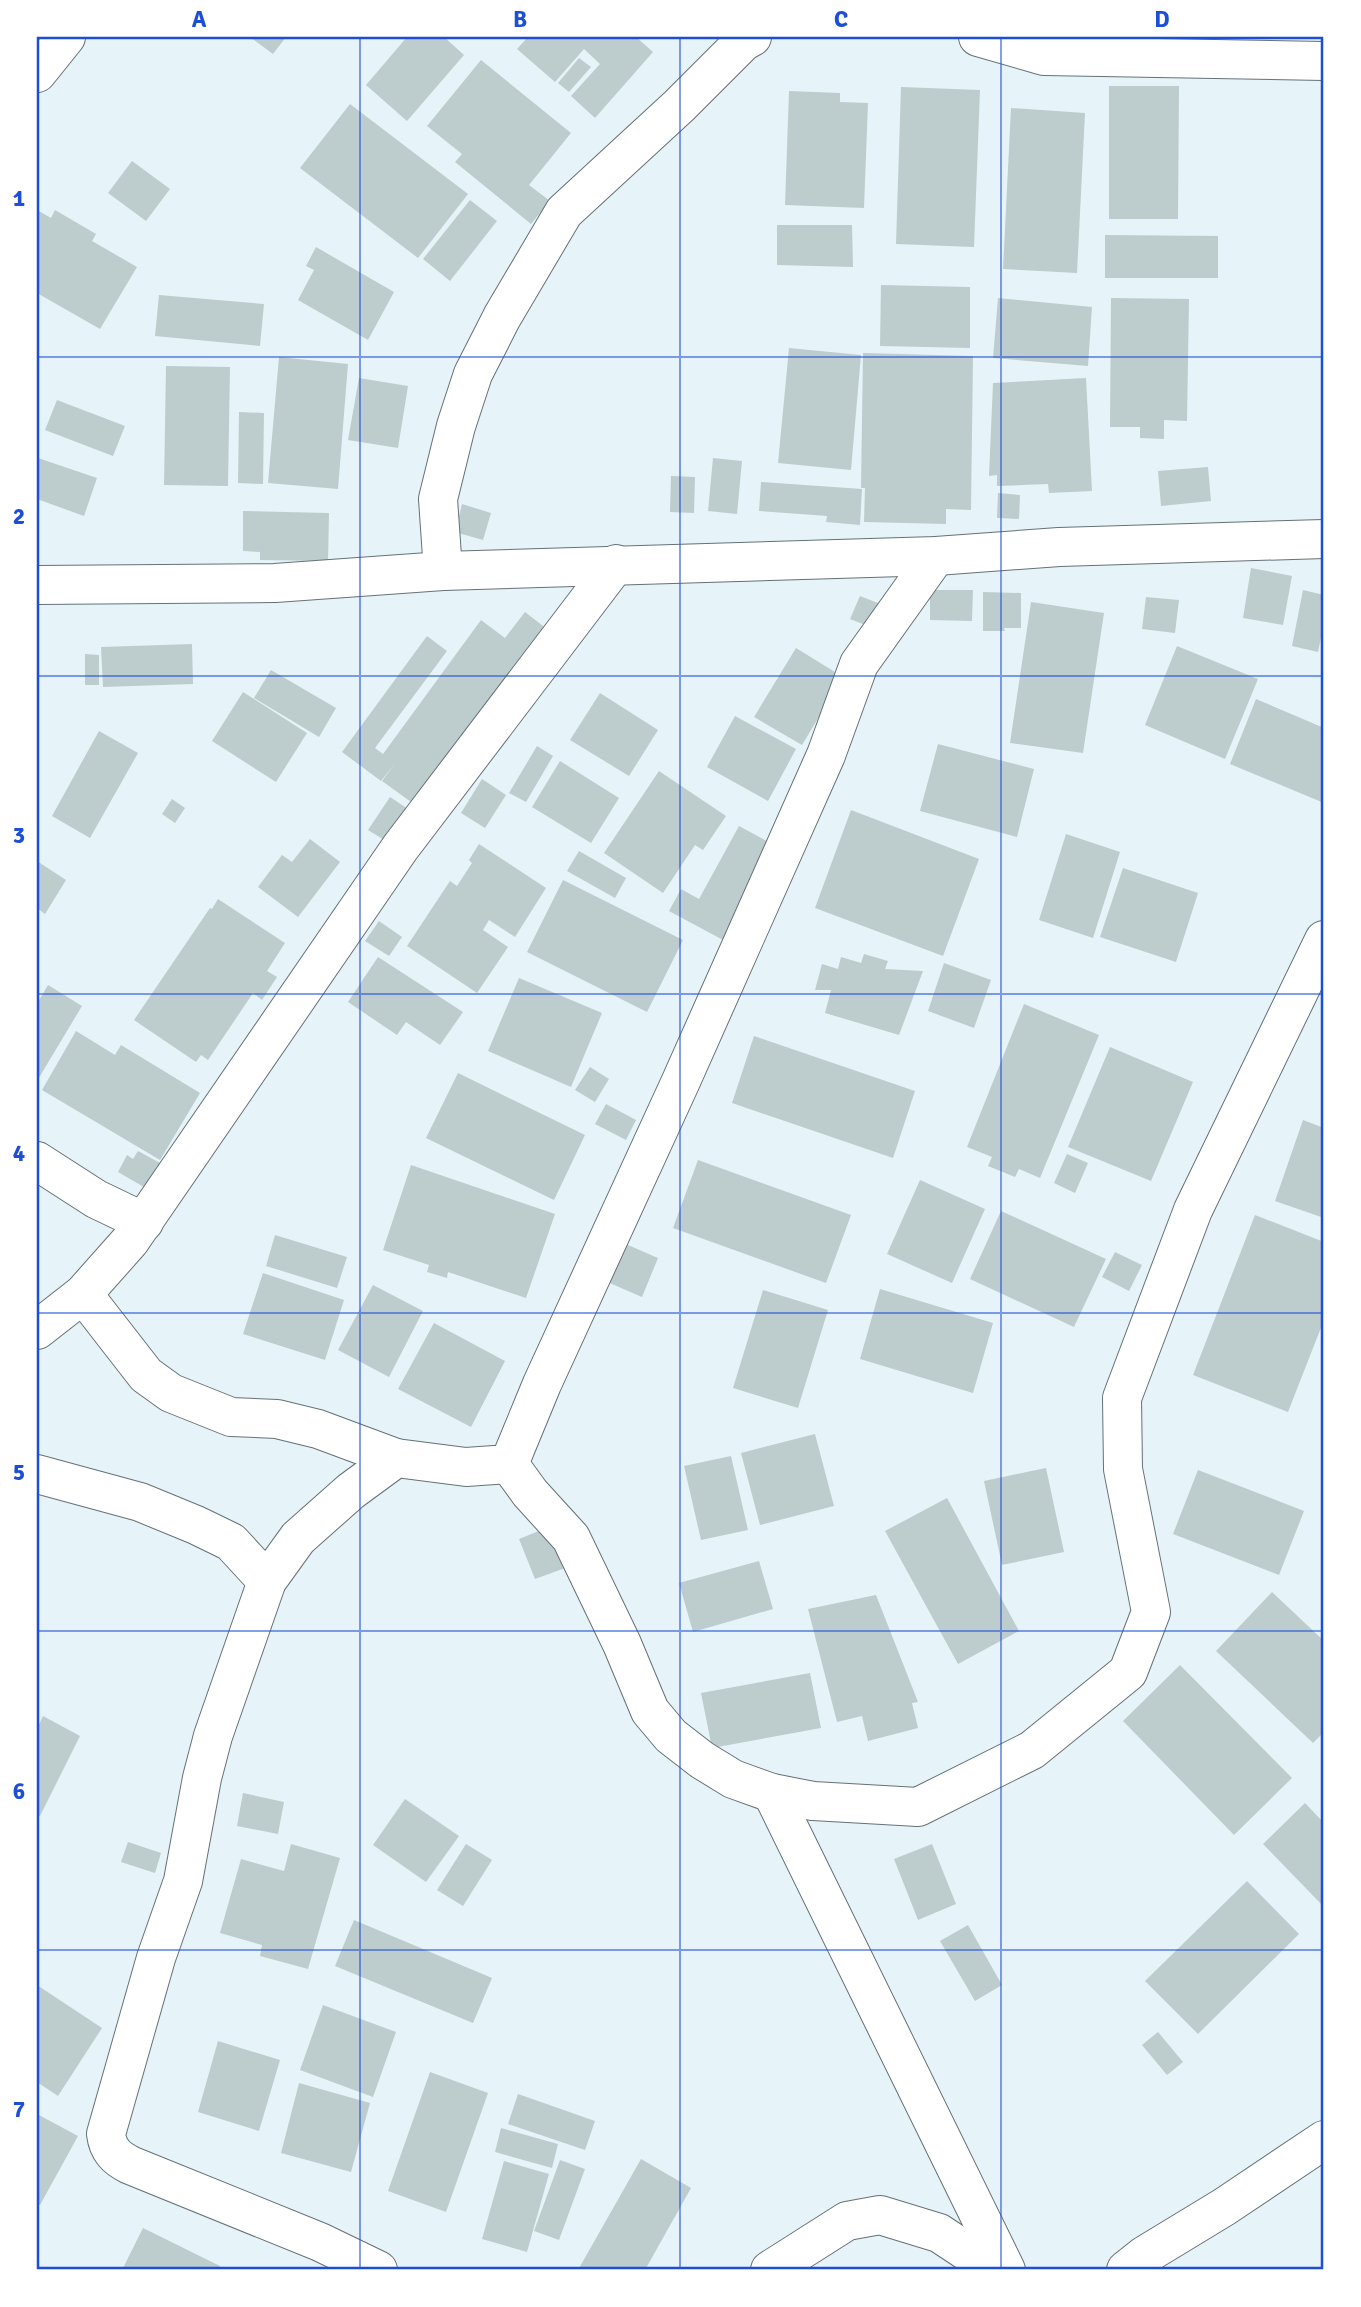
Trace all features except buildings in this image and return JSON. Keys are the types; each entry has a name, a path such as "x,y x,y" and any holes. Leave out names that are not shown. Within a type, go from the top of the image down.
{"street":[{"path":"37,73 66,37"},
{"path":"443,571 438,499 456,426 473,374 502,317 564,212 680,106 743,42 752,37"},
{"path":"978,37 1045,56 1324,61"},
{"path":"37,584 275,583 443,571 936,556 1059,547 1324,539"},
{"path":"509,1464 542,1384 826,755 859,664 936,556"},
{"path":"37,1330 83,1294 130,1241 400,848 616,564"},
{"path":"509,1464 530,1493 571,1538 622,1644 650,1711 671,1736 733,1779 772,1793 813,1801 918,1807 1031,1750 1128,1672 1151,1612 1123,1469 1122,1398 1193,1210 1324,940"},
{"path":"37,1161 96,1199 144,1222"},
{"path":"83,1294 146,1375 171,1393 231,1417 278,1419 318,1429 396,1458 466,1467 509,1464"},
{"path":"378,2270 320,2242 119,2160 108,2145 106,2134 156,1958 183,1881 202,1778 213,1736 267,1581 298,1538 351,1491 396,1458"},
{"path":"37,1474 140,1502 196,1525 231,1542 267,1581"},
{"path":"772,1793 1006,2270"},
{"path":"1126,2270 1145,2255 1224,2207 1324,2140"},
{"path":"770,2270 847,2221 880,2215 939,2233 995,2270"}]}
